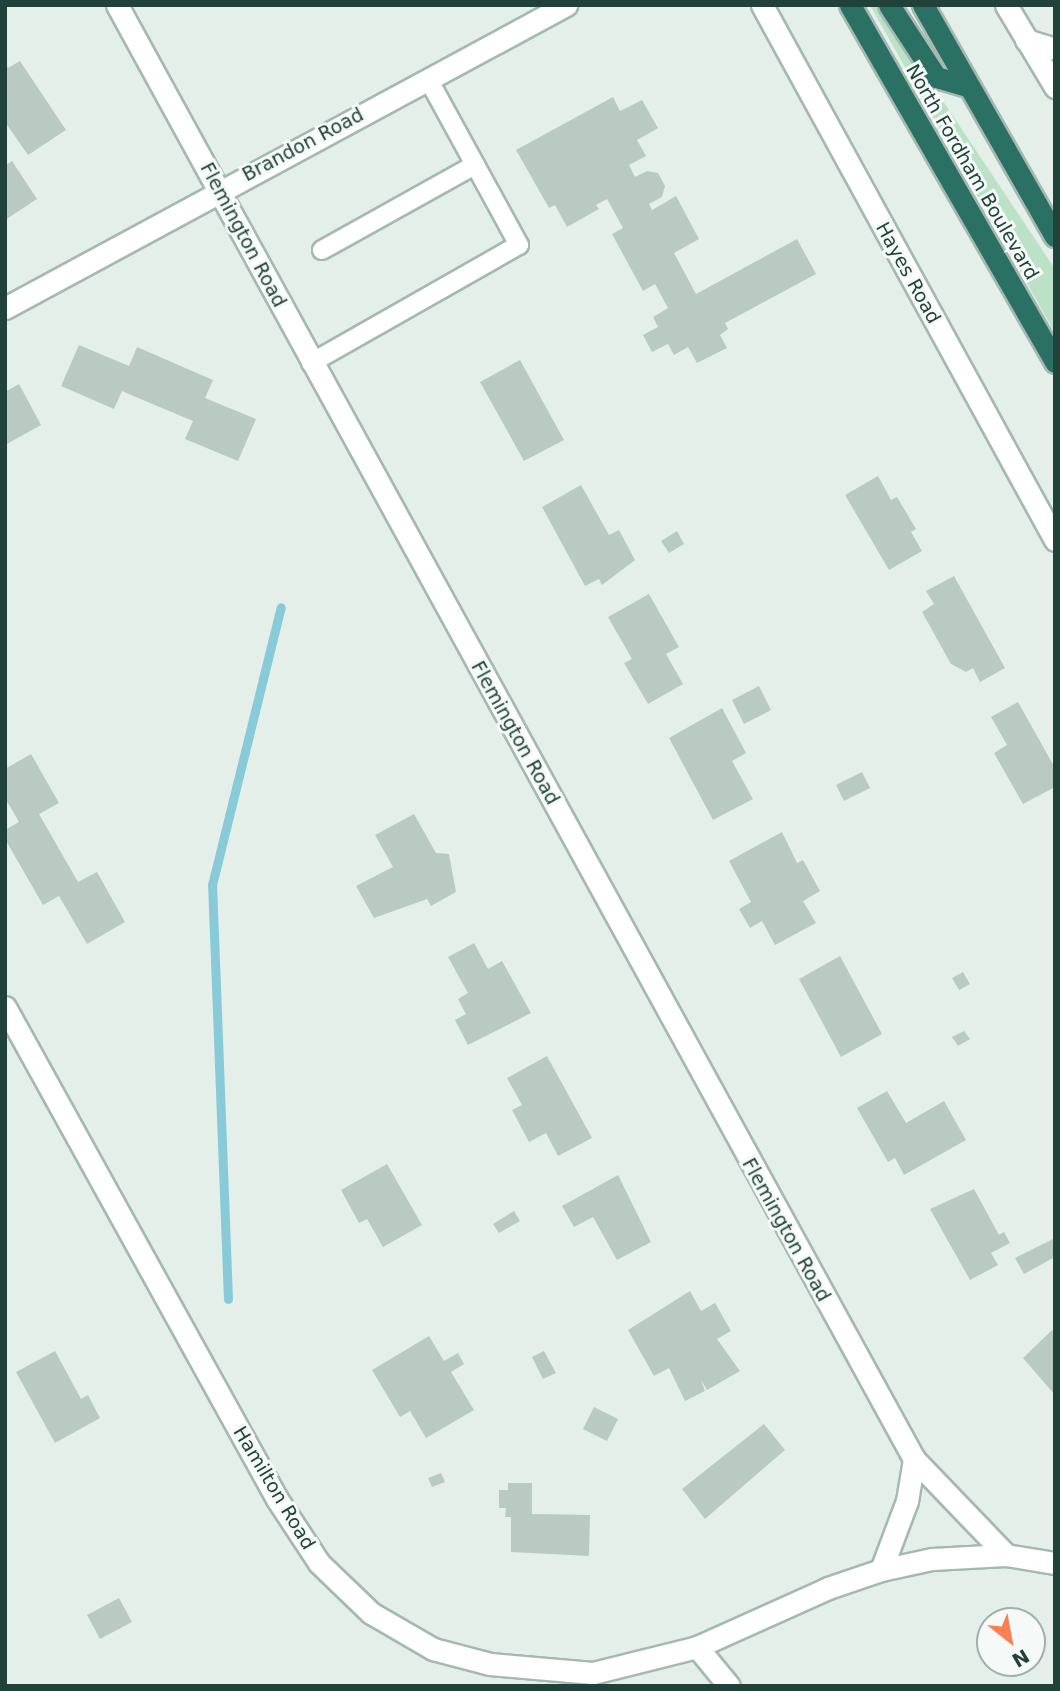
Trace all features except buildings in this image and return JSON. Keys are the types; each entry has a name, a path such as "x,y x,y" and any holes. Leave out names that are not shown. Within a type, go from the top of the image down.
{"highway":[{"name":"North Fordham Boulevard","path":"850,5 1055,362"},
{"path":"889,5 936,77 968,86"},
{"name":"North Fordham Boulevard","path":"923,5 1055,236"}],"street":[{"name":"Flemington Road","path":"117,5 914,1459 1006,1555"},
{"name":"Brandon Road","path":"5,308 566,5"},
{"name":"Hayes Road","path":"762,5 1055,540"},
{"path":"1006,5 1055,87"},
{"path":"1026,40 1055,49"},
{"name":"Hamilton Road","path":"5,1007 277,1499 319,1563 371,1613 433,1648 541,1671 593,1673 697,1647"},
{"path":"881,1570 907,1501 914,1459"},
{"path":"729,1686 697,1647 828,1588 881,1570 932,1559 1006,1555 1055,1563"}],"lane":[{"path":"311,363 519,245 428,79"},
{"path":"322,250 475,165"}],"green space":[{"path":"870,5 879,5 1055,269 1055,333"}],"waterway":[{"path":"228,1299 212,885 281,607"}]}
